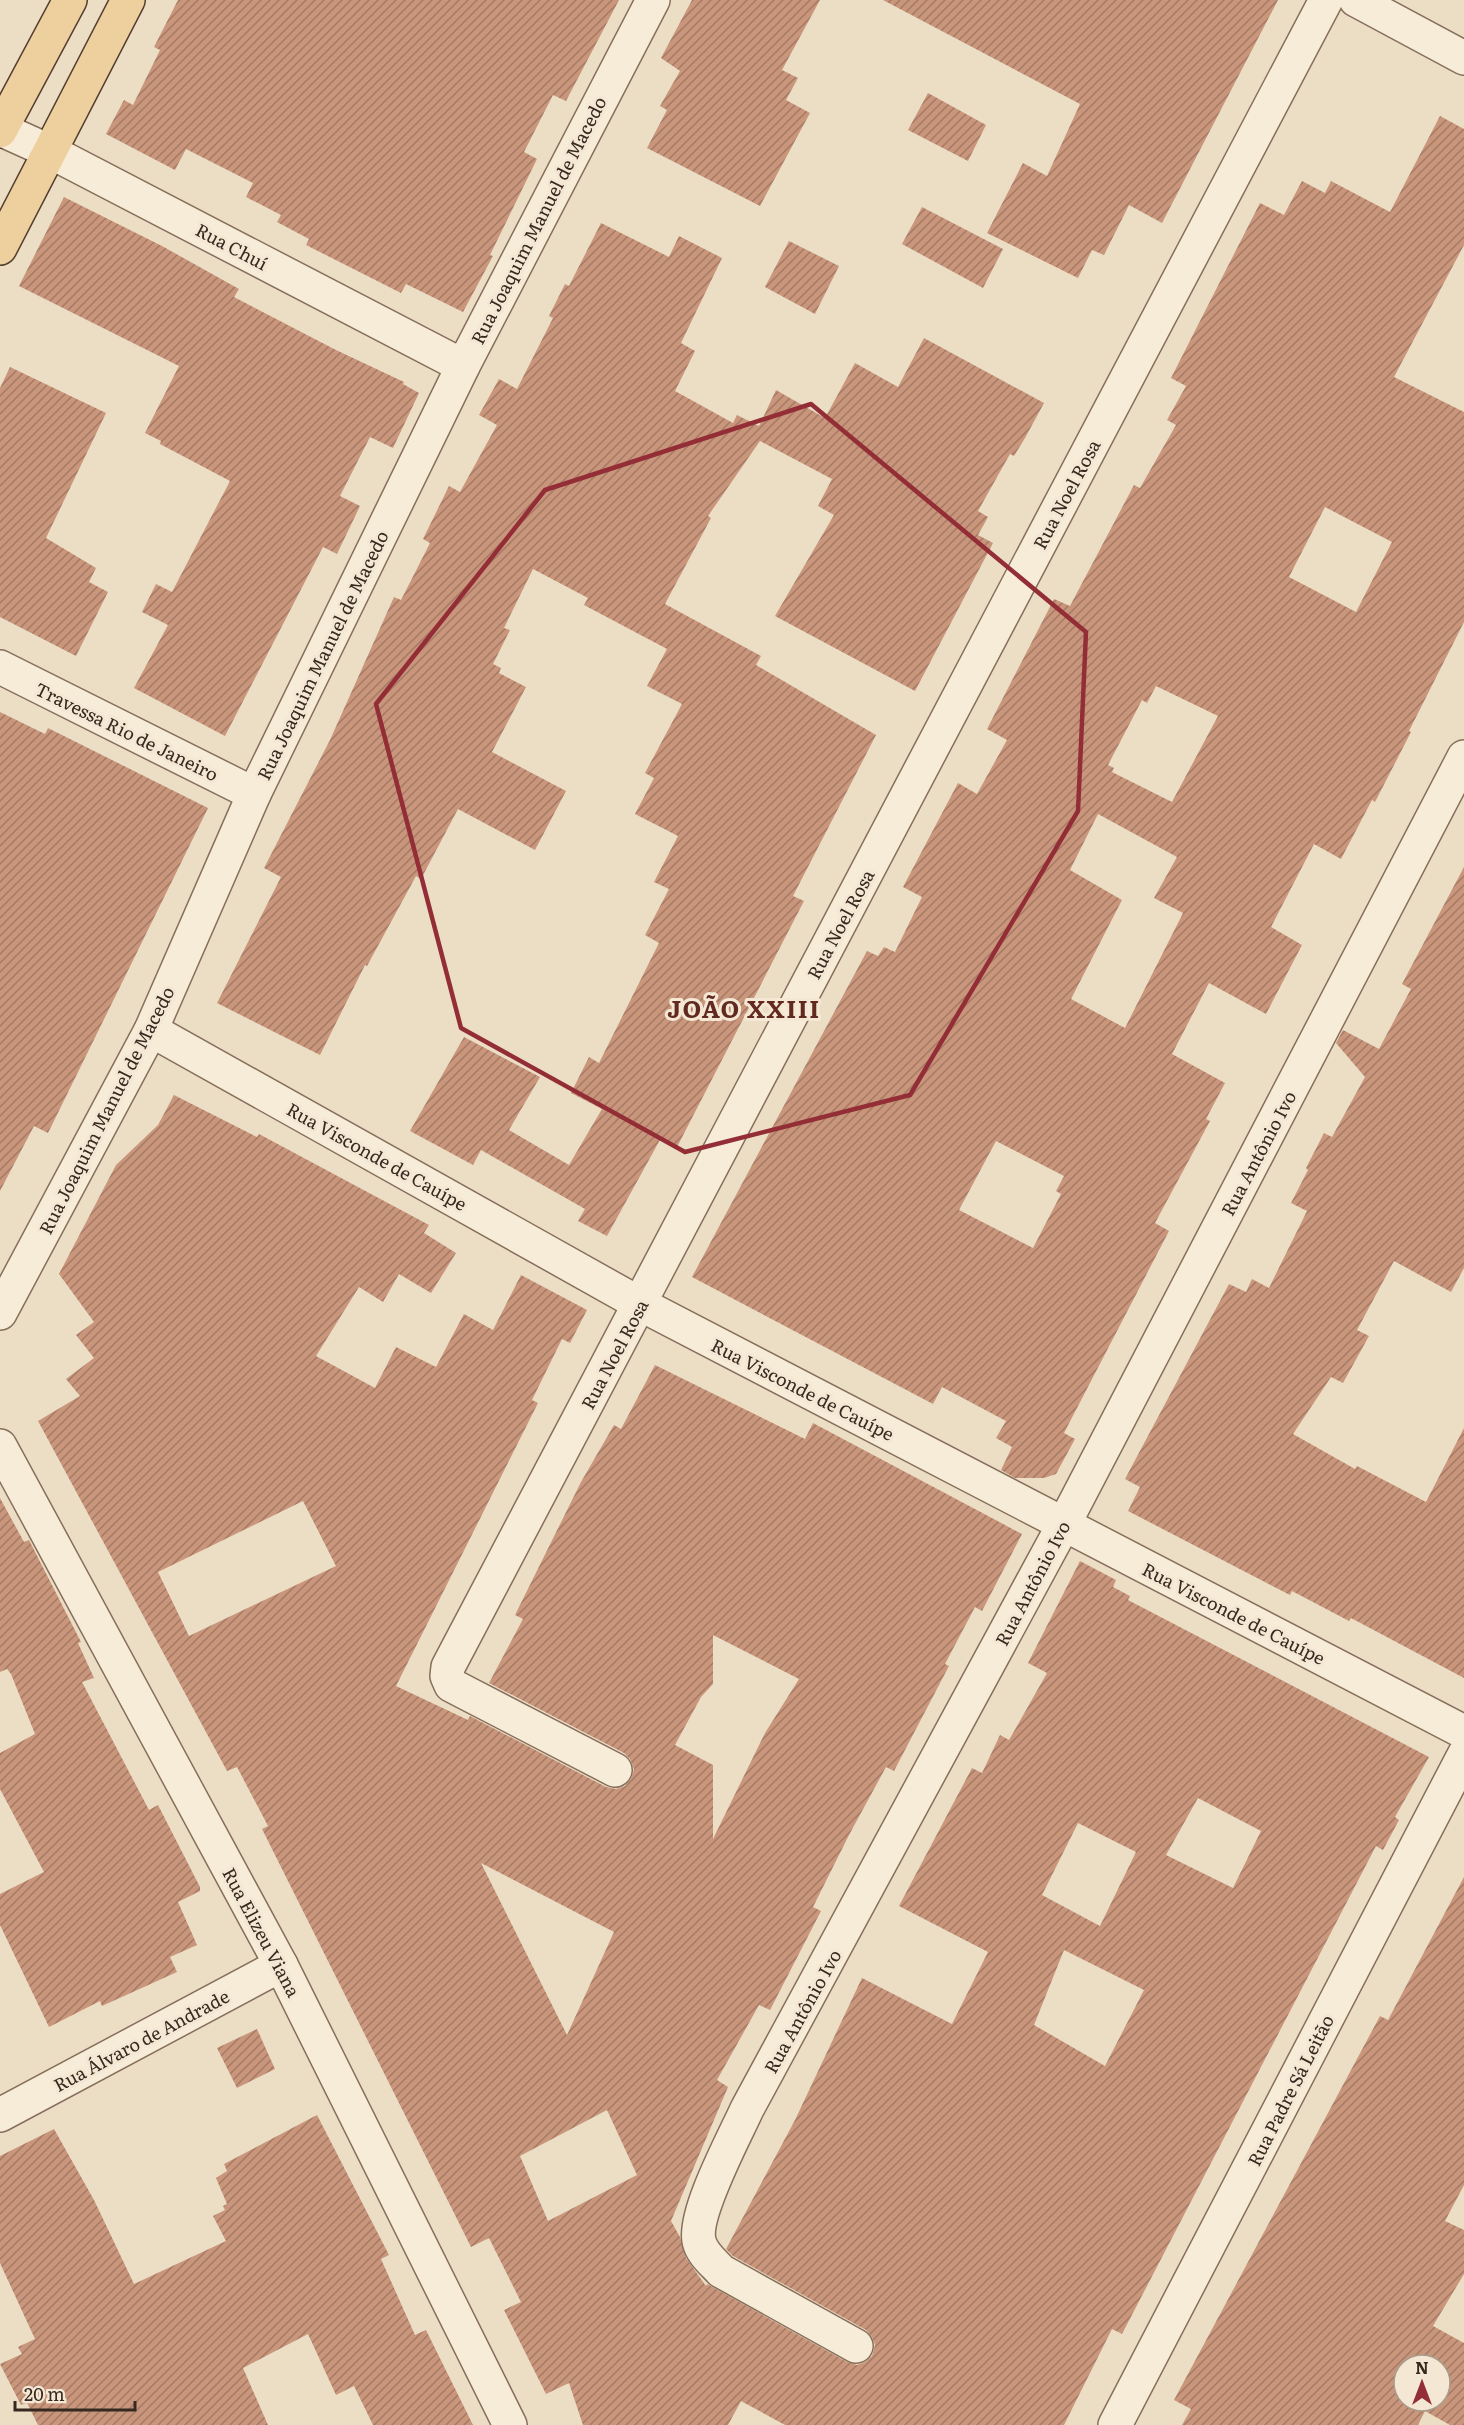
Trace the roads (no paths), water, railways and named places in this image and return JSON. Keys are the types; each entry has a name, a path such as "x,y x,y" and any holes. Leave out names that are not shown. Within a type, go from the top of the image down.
{"main road":[{"path":"0,130 70,0"},
{"path":"0,248 128,0"}],"street":[{"name":"Rua Joaquim Manuel de Macedo","path":"0,1313 151,1029 254,794 463,366 653,0"},
{"name":"Rua Noel Rosa","path":"615,1770 451,1685 447,1676 448,1667 1326,0"},
{"path":"1356,0 1464,58"},
{"name":"Rua Chuí","path":"0,130 51,152 463,366"},
{"name":"Travessa Rio de Janeiro","path":"0,667 254,794"},
{"name":"Rua Antônio Ivo","path":"856,2346 722,2271 705,2255 699,2240 704,2208 747,2109 1064,1524 1464,758"},
{"name":"Rua Visconde de Cauípe","path":"151,1029 640,1304 1464,1732"},
{"name":"Rua Elizeu Viana","path":"0,1446 281,1965 510,2425"},
{"name":"Rua Padre Sá Leitão","path":"1116,2425 1464,1755"},
{"name":"Rua Álvaro de Andrade","path":"0,2115 281,1965"}],"district":[{"name":"JOÃO XXIII","path":"744,1007"}]}
